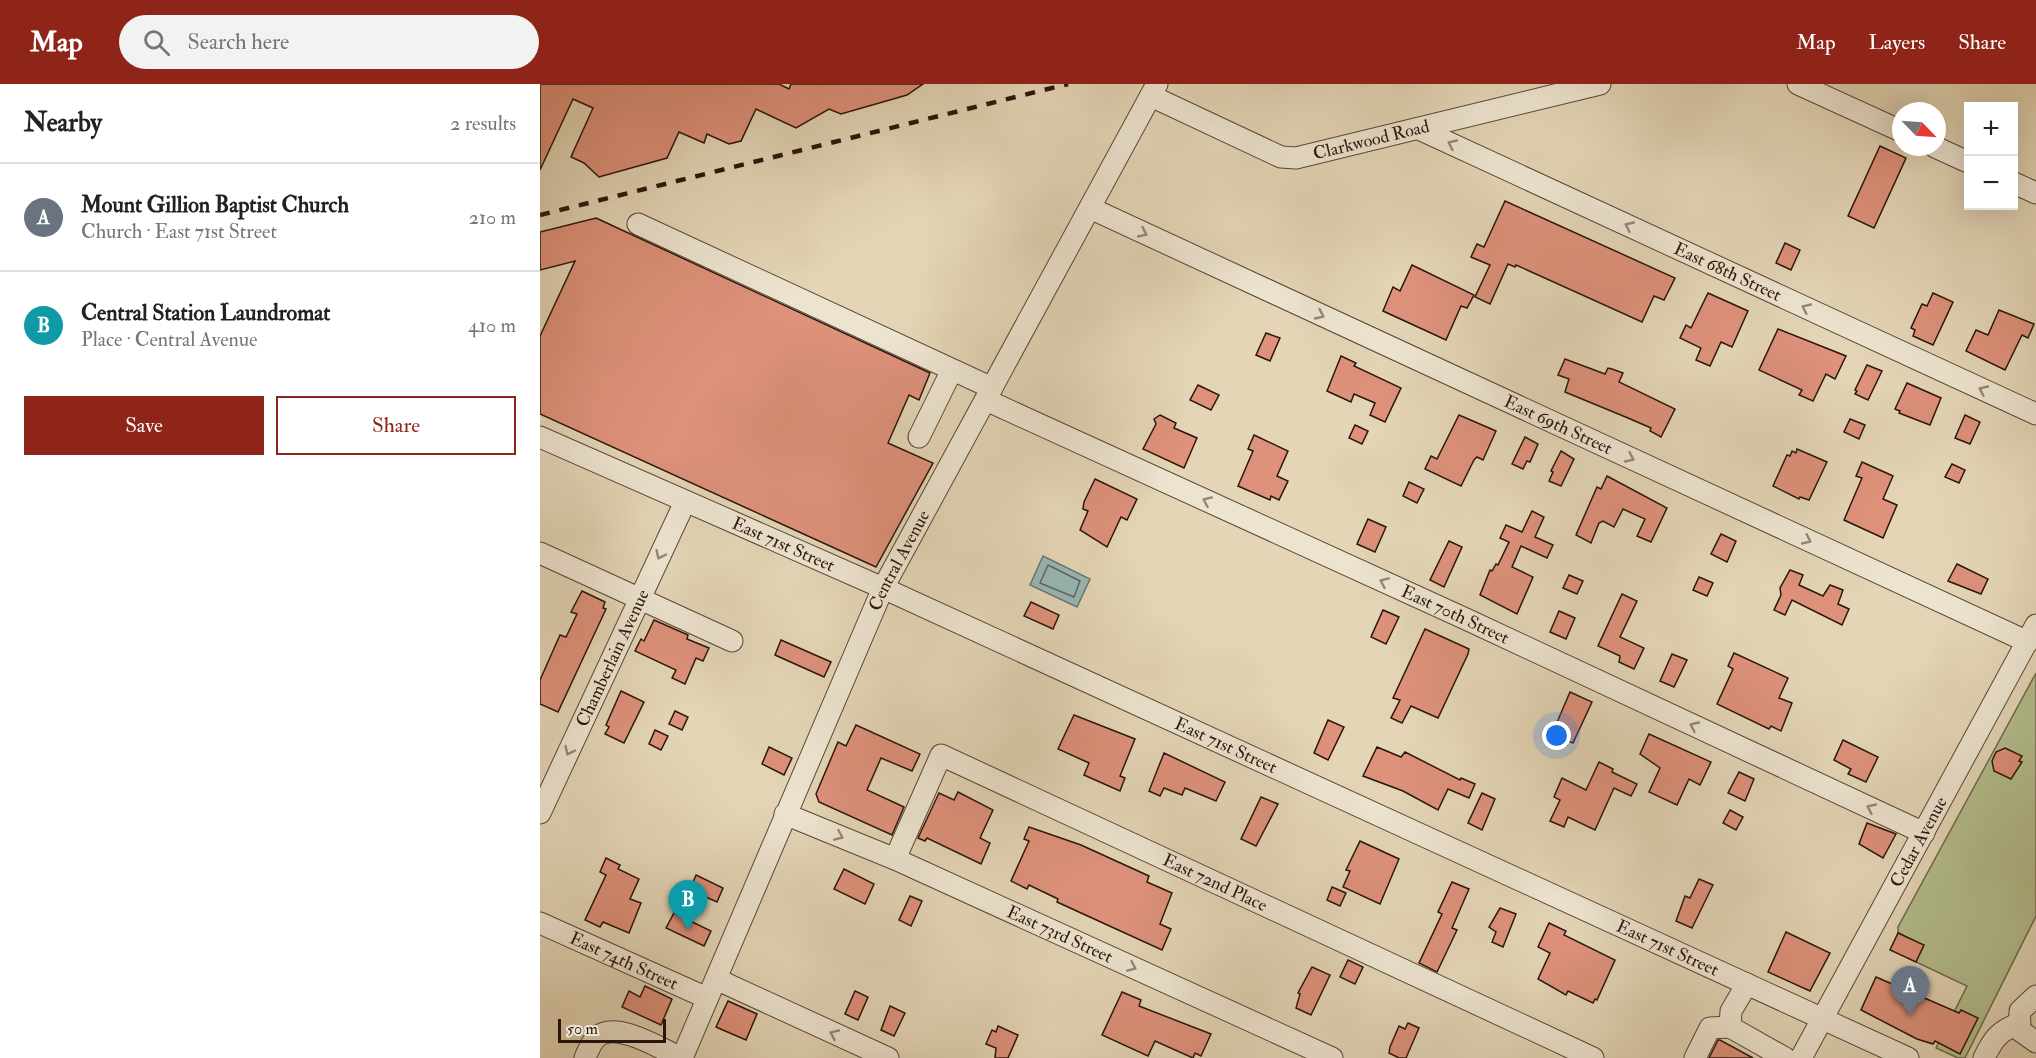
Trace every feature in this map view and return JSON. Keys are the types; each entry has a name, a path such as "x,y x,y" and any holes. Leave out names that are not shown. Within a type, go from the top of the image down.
{"street":[{"name":"Clarkwood Road","path":"1154,90 1281,157 1296,158 1600,84"},
{"path":"1798,84 1892,127"},
{"name":"Central Avenue","path":"682,1058 883,588 1154,90"},
{"name":"East 68th Street","path":"1419,129 2036,414"},
{"path":"1946,152 1964,160"},
{"path":"2018,185 2036,193"},
{"name":"East 69th Street","path":"1090,208 2032,633"},
{"name":"East 70th Street","path":"638,224 952,370 989,394 1924,833"},
{"path":"918,437 952,370"},
{"name":"East 71st Street","path":"540,437 883,588 1908,1058"},
{"name":"Chamberlain Avenue","path":"540,813 685,502"},
{"path":"541,556 640,598 732,641"},
{"name":"Cedar Avenue","path":"1802,1058 2032,633"},
{"name":"East 72nd Place","path":"895,859 941,755 1593,1058"},
{"name":"East 73rd Street","path":"785,814 895,859 1332,1058"},
{"name":"East 74th Street","path":"540,923 888,1058"},
{"path":"1730,1027 1731,1011 1747,984"},
{"path":"2036,996 2020,1011 2019,1023 2019,1030 2036,1042"},
{"path":"1984,1058 1994,1038 2004,1029 2019,1023"},
{"path":"1695,1058 1710,1028 1730,1027 1761,1052 1785,1058"},
{"path":"585,1058 597,1036 611,1030 624,1032 682,1058"}],"green space":[{"path":"2036,673 2036,916 1965,1058 1958,1058 1936,1048 1967,986 1916,962 1904,936 1898,932 1898,927"}],"water":[{"path":"1043,556 1090,579 1077,607 1030,585"}],"building":[{"path":"540,84 779,84 789,89 791,84 923,84 907,95 841,114 829,109 796,128 756,109 741,141 729,144 707,134 704,143 679,132 667,158 599,177 584,163 571,157 593,108 573,99 540,170"},
{"path":"1880,146 1892,152 1892,156 1906,158 1874,228 1848,216"},
{"path":"1505,201 1675,278 1664,300 1654,296 1642,322 1516,265 1515,267 1508,264 1490,304 1475,297 1490,265 1471,257 1477,244 1484,247"},
{"path":"596,218 930,373 919,400 909,395 888,443 933,463 876,567 540,414 540,336 575,261 540,270 540,232"},
{"path":"1785,243 1800,250 1791,270 1776,263"},
{"path":"1412,265 1474,295 1467,308 1461,306 1446,340 1383,311 1393,287 1400,291"},
{"path":"1708,293 1748,311 1732,347 1721,342 1710,366 1696,360 1701,348 1680,338 1686,325 1691,328"},
{"path":"1933,293 1953,302 1933,345 1913,336 1915,330 1911,328 1922,304 1927,306"},
{"path":"1999,310 2034,324 2028,338 2022,335 2005,370 1966,351 1976,330 1988,335"},
{"path":"1778,329 1846,356 1835,379 1826,374 1813,401 1799,395 1802,390 1759,370"},
{"path":"1266,333 1280,338 1270,361 1256,355"},
{"path":"1341,356 1356,363 1354,366 1401,388 1385,422 1370,415 1375,403 1354,394 1351,402 1327,391"},
{"path":"1565,359 1605,374 1608,368 1623,373 1619,382 1675,409 1661,437 1650,431 1651,428 1565,392 1569,379 1558,375"},
{"path":"1867,365 1882,371 1868,400 1855,394"},
{"path":"1907,383 1941,398 1930,425 1899,413 1900,411 1895,409"},
{"path":"1198,385 1219,395 1211,410 1190,400"},
{"path":"1160,415 1176,423 1174,428 1197,438 1184,468 1143,449 1156,424 1154,419"},
{"path":"1459,415 1496,431 1483,460 1477,457 1474,460 1461,486 1425,469 1431,456 1437,459"},
{"path":"1965,415 1980,422 1970,444 1955,438"},
{"path":"1850,419 1865,425 1859,439 1844,432"},
{"path":"1355,425 1368,431 1362,444 1349,438"},
{"path":"1254,435 1288,451 1277,476 1288,481 1279,500 1271,496 1270,500 1238,486 1253,451 1248,449"},
{"path":"1525,437 1538,444 1530,462 1527,461 1523,469 1512,464"},
{"path":"1797,449 1827,462 1809,500 1800,497 1799,499 1773,486 1787,455 1790,456 1792,451 1796,453"},
{"path":"1561,451 1574,459 1561,486 1549,481 1553,472 1551,471"},
{"path":"1862,462 1893,476 1883,499 1897,505 1883,538 1844,520 1862,478 1856,476"},
{"path":"1952,464 1965,470 1959,483 1945,477"},
{"path":"1607,476 1667,508 1651,542 1637,536 1645,519 1623,509 1614,527 1603,521 1599,523 1591,543 1576,535 1597,487 1601,489"},
{"path":"1095,479 1137,499 1127,520 1121,517 1107,547 1080,530 1088,511 1083,509 1084,502"},
{"path":"1409,482 1424,489 1417,503 1403,496"},
{"path":"1532,511 1544,517 1535,537 1553,545 1547,558 1521,546 1512,567 1533,577 1517,614 1480,595 1490,570 1492,571 1496,564 1498,565 1509,542 1500,538 1506,525 1522,532"},
{"path":"1368,519 1386,527 1375,552 1357,544"},
{"path":"1721,534 1736,541 1727,562 1711,554"},
{"path":"1449,541 1462,547 1444,587 1430,580"},
{"path":"1957,564 1988,579 1981,594 1948,581"},
{"path":"1790,570 1803,575 1799,585 1823,596 1830,585 1843,590 1838,604 1849,609 1842,625 1792,600 1785,615 1774,610 1781,595 1780,588"},
{"path":"1569,575 1583,581 1577,594 1563,588"},
{"path":"1699,577 1713,583 1707,596 1693,590"},
{"path":"582,591 605,602 603,608 606,609 558,712 540,704 540,680 560,635 566,637 577,614 571,612"},
{"path":"1622,594 1637,601 1620,637 1644,648 1634,669 1619,662 1620,656 1598,646"},
{"path":"1031,602 1059,615 1053,629 1024,616"},
{"path":"1383,610 1399,617 1386,644 1371,637"},
{"path":"1559,611 1575,618 1566,639 1550,632"},
{"path":"654,620 688,635 687,639 709,648 703,661 696,658 685,684 672,678 676,670 635,651 641,639 644,641"},
{"path":"1425,629 1469,649 1468,654 1438,718 1411,706 1402,723 1391,718 1400,700 1393,698"},
{"path":"781,640 831,662 824,677 775,655"},
{"path":"1734,653 1788,678 1779,698 1792,703 1781,731 1771,726 1769,729 1717,704 1733,669 1728,666"},
{"path":"1672,654 1687,660 1674,687 1660,681"},
{"path":"621,691 644,702 624,743 605,734 609,727 606,725"},
{"path":"1570,692 1592,702 1573,743 1568,741 1567,745 1554,739 1556,735 1552,734"},
{"path":"675,711 688,717 682,730 669,724"},
{"path":"1074,715 1135,739 1120,776 1125,778 1120,791 1084,775 1089,763 1058,749"},
{"path":"1328,720 1344,727 1328,760 1314,753"},
{"path":"856,725 920,754 912,771 881,758 867,790 904,807 892,835 819,802 816,794 838,742 846,746"},
{"path":"655,730 668,736 661,750 649,744"},
{"path":"1649,734 1711,762 1700,785 1689,779 1677,805 1649,792 1660,768 1640,754"},
{"path":"1843,740 1878,757 1866,782 1848,774 1851,769 1834,760"},
{"path":"769,747 792,758 784,775 762,764"},
{"path":"1377,747 1401,757 1405,752 1460,780 1461,778 1475,784 1469,798 1448,789 1438,810 1403,791 1363,776"},
{"path":"2005,748 2022,756 2019,761 2022,762 2011,779 1994,771 1992,761 1996,752"},
{"path":"1164,753 1225,782 1216,801 1185,788 1182,795 1164,788 1160,796 1149,791"},
{"path":"1599,762 1613,769 1612,772 1637,784 1631,796 1614,788 1595,830 1568,817 1564,827 1550,821 1560,800 1554,797 1562,778 1586,790"},
{"path":"1739,772 1754,779 1745,801 1728,793"},
{"path":"958,792 993,810 980,838 990,843 981,864 927,838 925,841 918,838 939,793 954,800"},
{"path":"1482,793 1495,799 1482,830 1468,823"},
{"path":"1261,797 1278,804 1256,846 1241,839"},
{"path":"1730,810 1743,817 1736,830 1723,823"},
{"path":"1867,823 1896,834 1883,858 1859,844"},
{"path":"1029,827 1081,845 1149,876 1147,882 1172,893 1160,924 1171,929 1162,950 1057,902 1058,899 1029,885 1027,889 1011,881 1029,841 1024,839"},
{"path":"1360,841 1399,859 1380,904 1343,887 1350,871 1346,870"},
{"path":"606,858 620,865 618,869 639,879 630,899 641,903 629,933 603,922 600,927 585,920 606,875 600,872"},
{"path":"844,869 874,884 865,904 834,889"},
{"path":"696,875 723,888 717,902 690,890"},
{"path":"1699,879 1713,885 1692,928 1676,921 1685,896 1690,898"},
{"path":"1452,882 1469,889 1452,928 1457,930 1437,972 1419,963 1442,914 1438,912"},
{"path":"1332,887 1346,893 1340,906 1327,900"},
{"path":"910,896 922,901 911,926 899,920"},
{"path":"1500,908 1516,914 1503,947 1492,942 1496,932 1489,927"},
{"path":"674,913 711,931 704,946 666,928"},
{"path":"1549,923 1566,931 1564,935 1615,960 1597,1000 1595,999 1593,1003 1568,991 1566,995 1538,979 1550,953 1538,947"},
{"path":"1786,932 1830,953 1810,991 1768,972"},
{"path":"1898,933 1924,945 1916,962 1890,950"},
{"path":"1348,960 1363,967 1355,984 1340,977"},
{"path":"1312,967 1330,975 1311,1015 1296,1008 1300,994 1298,993"},
{"path":"1876,977 1959,1013 1961,1010 1978,1018 1960,1054 1935,1041 1933,1044 1917,1039 1861,1010"},
{"path":"645,986 672,999 661,1025 622,1007 629,991 640,997"},
{"path":"855,991 868,997 858,1020 845,1014"},
{"path":"1122,992 1141,1000 1139,1006 1211,1034 1201,1056 1195,1053 1193,1058 1155,1041 1148,1056 1102,1035"},
{"path":"728,1001 757,1014 746,1040 716,1027"},
{"path":"890,1006 905,1013 894,1036 881,1030"},
{"path":"1408,1023 1419,1028 1406,1058 1399,1058 1389,1053 1390,1047 1399,1026 1405,1029"},
{"path":"998,1026 1018,1035 1008,1058 995,1058 996,1048 986,1044 992,1030 996,1032"},
{"path":"1720,1040 1753,1058 1709,1058"}],"railway":[{"path":"540,215 1068,84"}],"place":[{"name":"Central Station Laundromat","path":"688,930"},
{"name":"Mount Gillion Baptist Church","path":"1910,1016"}]}
